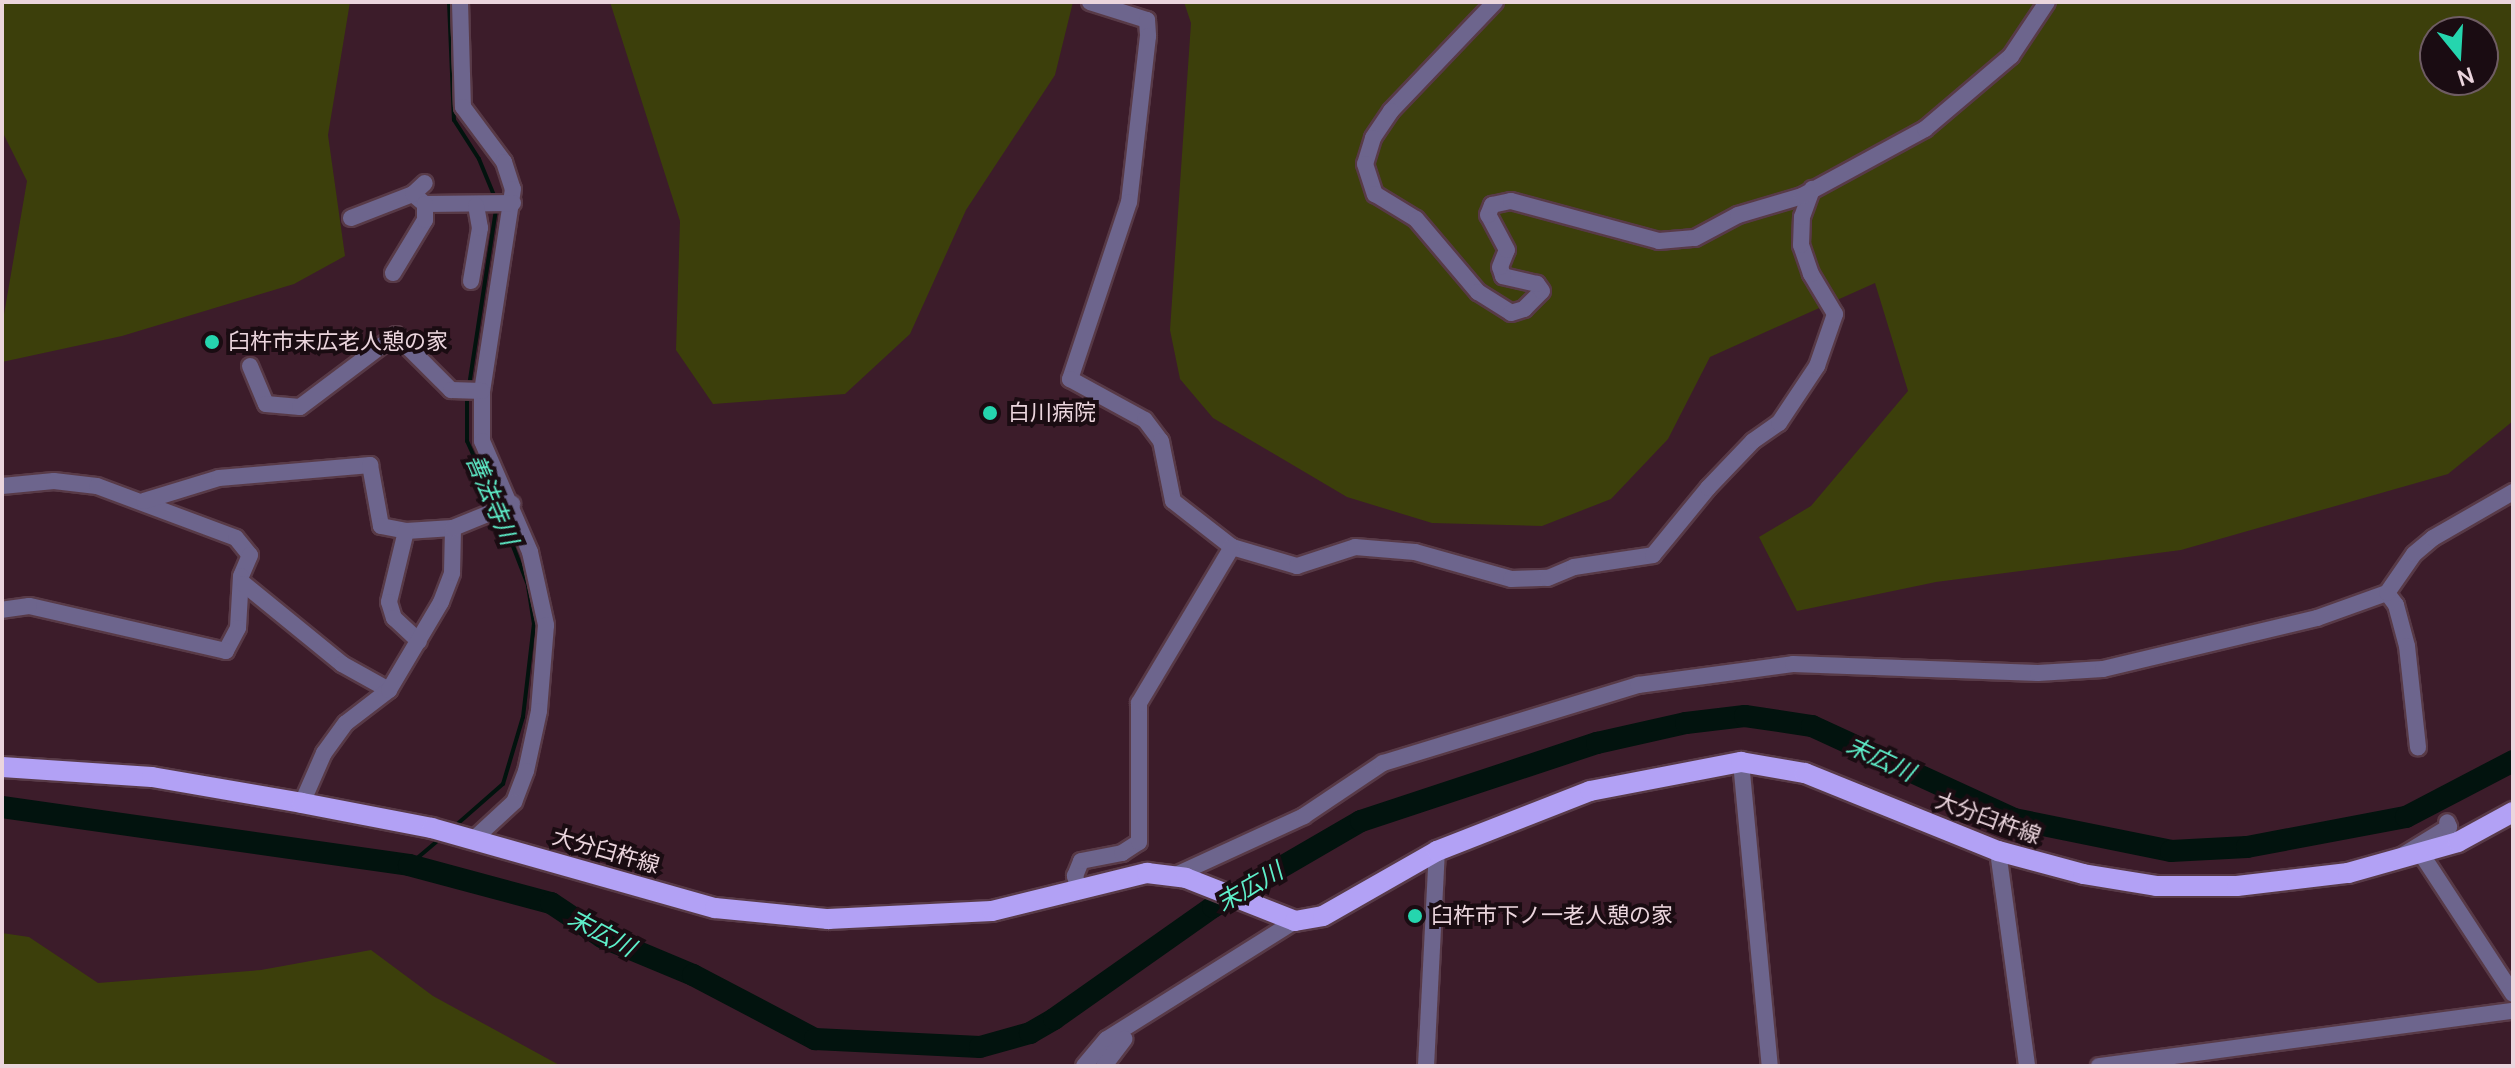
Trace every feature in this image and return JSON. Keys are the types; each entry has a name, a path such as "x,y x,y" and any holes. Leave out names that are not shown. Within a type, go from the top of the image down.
{"main road":[{"name":"大分臼杵線","path":"2,767 152,777 432,828 715,908 760,915 940,916 1033,903 1134,874 1176,875 1197,881 1288,920 1323,916 1437,851 1590,791 1741,762 1805,773 1998,851 2083,874 2156,886 2300,881 2422,855 2513,812"}],"street":[{"path":"460,2 463,107 504,162 510,204 480,391 482,441 545,604 539,711 517,795 471,838"},
{"path":"1090,2 1147,20 1148,36 1129,202 1070,379 1145,420 1161,441 1173,501 1232,547 1297,566 1355,547 1415,552 1511,579 1548,578 1574,567 1653,555 1708,488 1753,441 1779,423 1817,366 1835,314 1811,274 1801,245 1802,217 1812,189"},
{"path":"1495,2 1391,111 1373,138 1365,164 1375,194 1416,219 1498,308 1518,312 1542,291 1537,284 1503,276 1500,267 1507,250 1488,215 1492,205 1511,201 1531,210 1558,211 1678,242 1812,189 1884,154 1942,118 2011,56 2047,2"},
{"path":"351,218 421,194 480,205 510,204"},
{"path":"393,273 420,229 421,194"},
{"path":"471,281 480,228 480,205"},
{"path":"250,366 266,404 300,407 396,335 456,390 480,391"},
{"path":"144,501 219,478 370,465 377,521 406,531 453,528 509,505"},
{"path":"2,486 54,481 97,486 144,501 241,541 250,555 241,576 244,584 238,628 226,651 29,606 2,610"},
{"path":"1176,875 1304,816 1383,763 1638,685 1793,664 2038,673 2103,669 2317,618 2387,593 2414,554 2433,538 2513,492"},
{"path":"302,803 324,753 346,723 389,690 419,641 450,584 453,528"},
{"path":"406,531 389,602 394,618 419,641"},
{"path":"1079,890 1075,876 1081,861 1122,853 1139,842 1139,703 1232,547"},
{"path":"244,584 342,664 389,690"},
{"path":"2387,593 2396,605 2407,646 2418,747"},
{"path":"1741,762 1770,1066"},
{"path":"2400,860 2449,827 2447,822"},
{"path":"1426,1066 1437,851"},
{"path":"1998,851 2027,1066"},
{"path":"2422,855 2513,994"},
{"path":"1084,1066 1107,1039 1288,920"},
{"path":"1104,1066 1111,1051 1162,1004"},
{"path":"2099,1066 2513,1011"}],"shaded area":[{"path":"2,2 350,2 328,135 345,256 294,284 122,336 2,362 2,326 27,181 2,131"},
{"path":"610,2 1073,2 1055,75 966,210 910,334 845,394 713,404 676,350 680,221"},
{"path":"1184,2 2513,2 2513,421 2448,474 2181,550 1936,582 1797,611 1759,537 1811,506 1908,391 1875,283 1710,357 1668,439 1611,499 1542,526 1432,523 1347,497 1213,418 1180,379 1170,330 1191,23"},
{"path":"2,933 29,937 98,983 261,970 371,950 433,996 561,1066 2,1066"}],"waterway":[{"name":"善法寺川","path":"449,2 454,120 479,159 496,200"},
{"name":"善法寺川","path":"469,386 496,209"},
{"name":"善法寺川","path":"467,395 467,441 497,507"},
{"name":"善法寺川","path":"455,826 503,784 523,717 534,624 528,585 501,515"},
{"name":"末広川","path":"2,807 409,865 551,903 602,937 693,975 815,1039 980,1047 1030,1033 1054,1019 1213,907 1361,821 1597,743 1686,723 1745,716 1812,726 2014,819 2171,851 2247,847 2406,817 2513,761"},
{"name":"善法寺川","path":"409,865 442,837"}],"place":[{"name":"臼杵市末広老人憩の家","path":"212,342"},
{"name":"白川病院","path":"990,413"},
{"name":"臼杵市下ノ一老人憩の家","path":"1415,916"}]}
